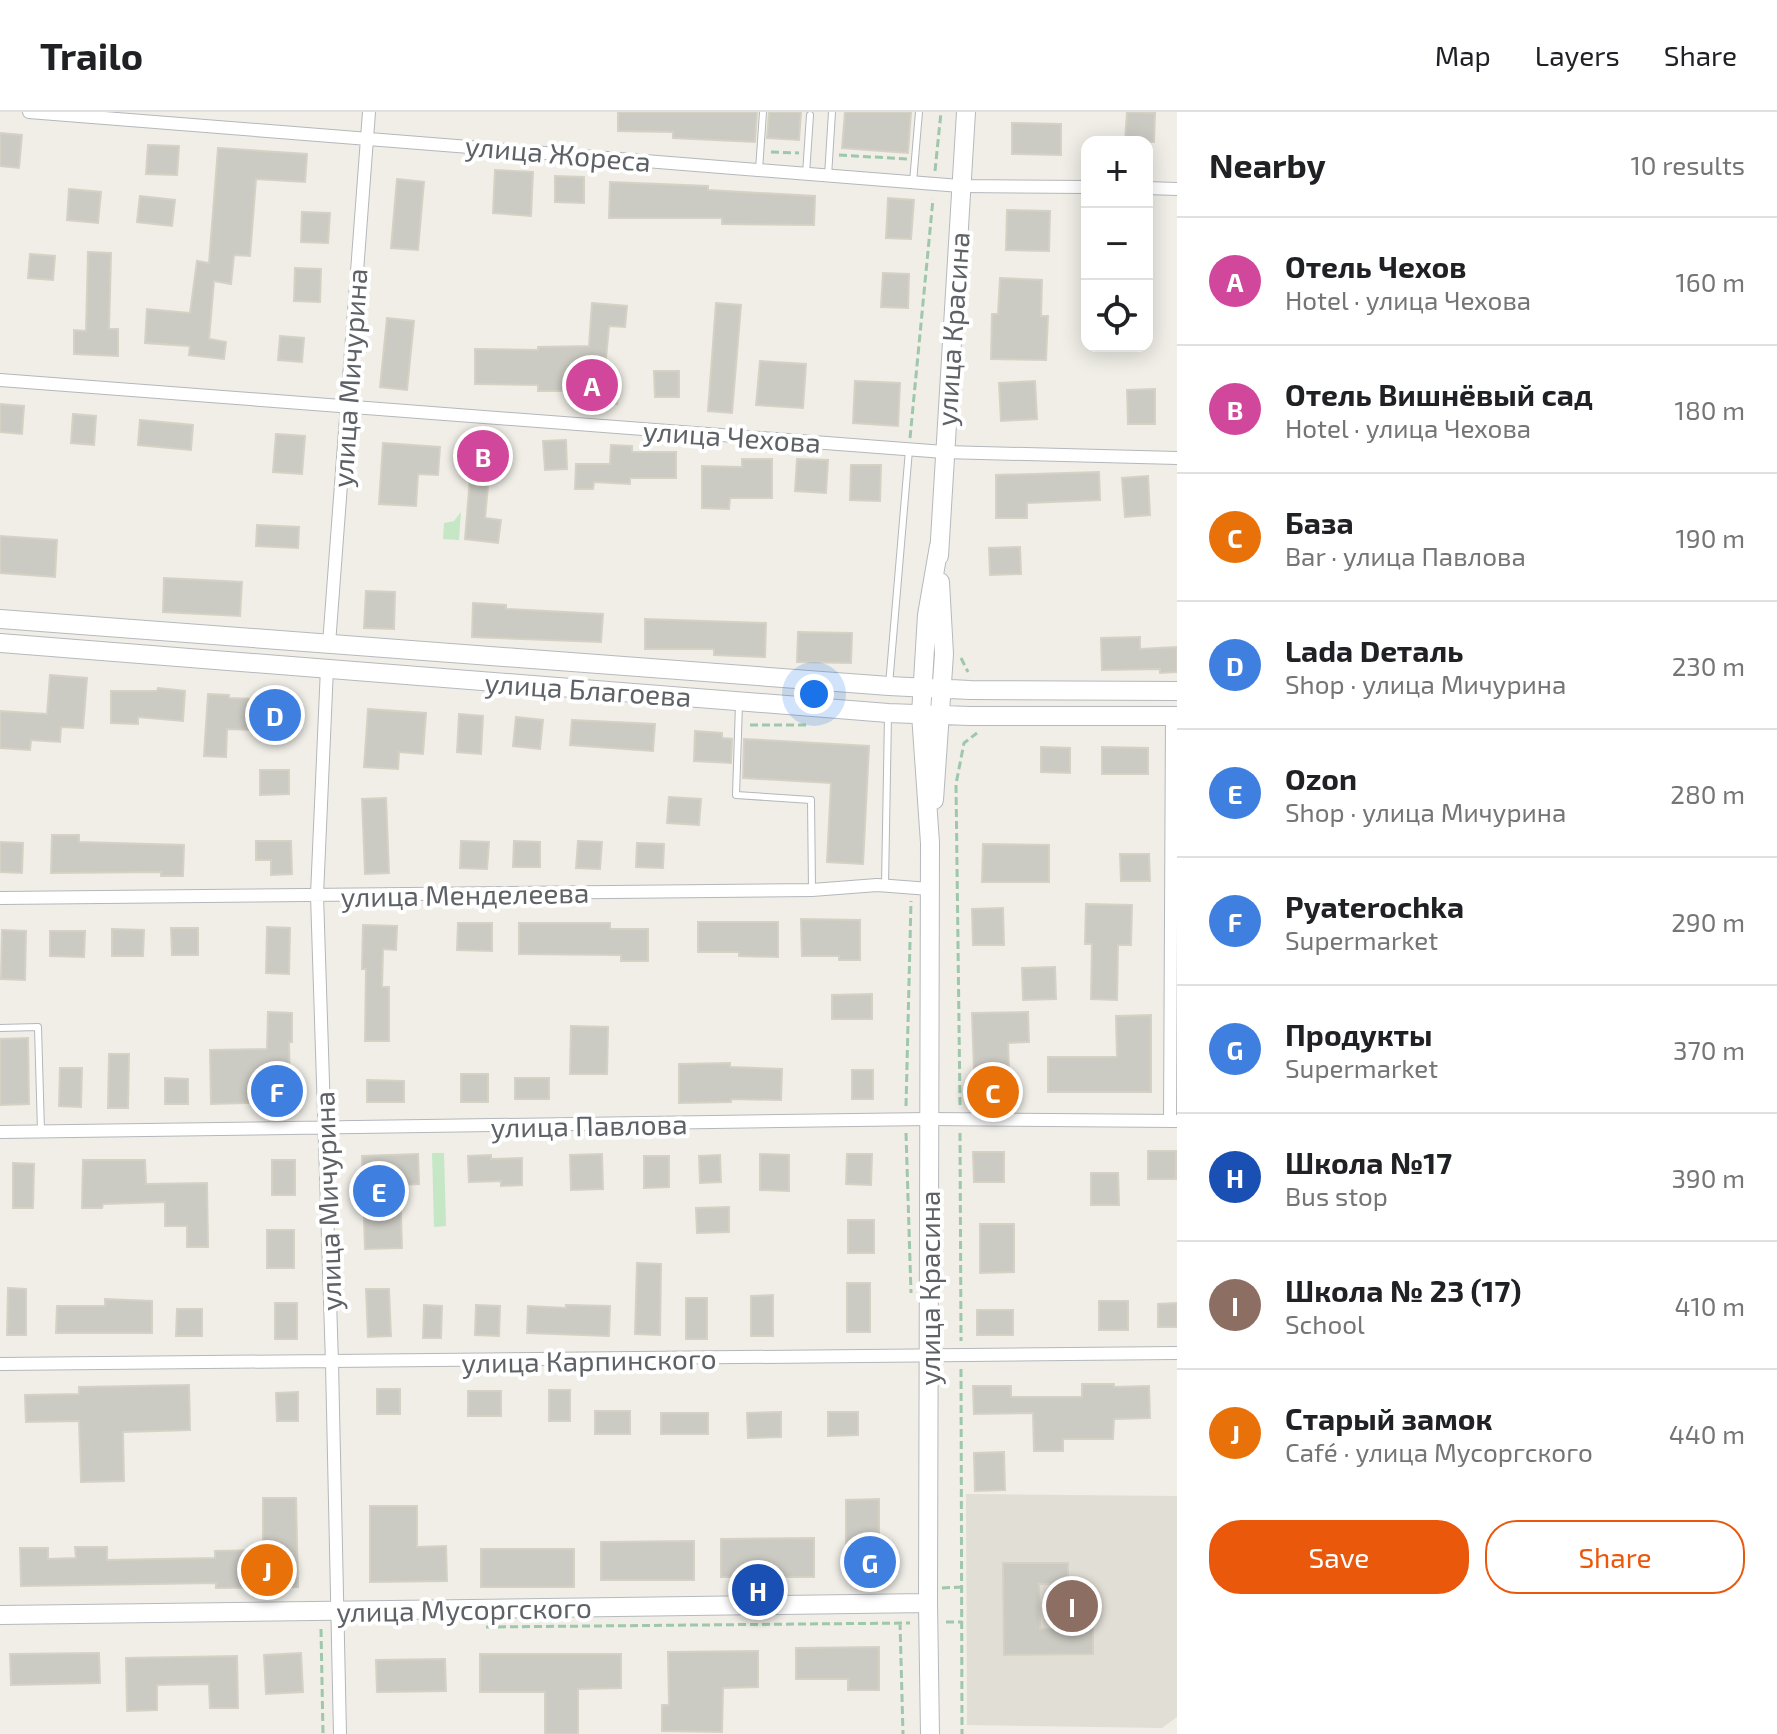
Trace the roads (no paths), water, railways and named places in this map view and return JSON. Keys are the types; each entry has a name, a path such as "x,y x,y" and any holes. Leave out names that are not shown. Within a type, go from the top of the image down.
{"main road":[{"name":"улица Красина","path":"930,1734 929,1119 921,889 930,843 942,715 944,654 939,546 966,112"},
{"name":"улица Красина","path":"930,843 921,687 927,615 939,546"},
{"name":"улица Благоева","path":"0,619 889,686 1177,691"},
{"name":"улица Благоева","path":"0,643 888,713 1174,716"},
{"path":"303,666 325,654 329,644"},
{"path":"327,668 336,653 356,647"},
{"name":"улица Мусоргского","path":"0,1615 928,1603"}],"street":[{"name":"улица Жореса","path":"29,112 960,186 1081,187"},
{"name":"улица Мичурина","path":"329,644 369,112"},
{"path":"1153,188 1177,189"},
{"name":"улица Чехова","path":"0,380 909,450 1177,458"},
{"name":"улица Мичурина","path":"327,668 317,895 340,1734"},
{"path":"1174,716 1174,1121"},
{"name":"улица Менделеева","path":"0,898 812,890 885,885 921,889"},
{"name":"улица Павлова","path":"0,1132 906,1122 929,1119 1174,1121"},
{"name":"улица Карпинского","path":"0,1364 1177,1353"}],"lane":[{"path":"759,170 763,112"},
{"path":"828,176 832,112"},
{"path":"913,182 919,112"},
{"path":"806,174 810,115"},
{"path":"889,686 909,450"},
{"path":"739,701 736,795 811,800 812,890"},
{"path":"885,885 888,713"},
{"path":"0,1028 38,1027 41,1131"}],"place":[{"name":"Отель Чехов","path":"592,385"},
{"name":"Отель Вишнёвый сад","path":"483,456"},
{"name":"Lada Dеталь","path":"275,715"},
{"name":"Pyaterochka","path":"277,1091"},
{"name":"База","path":"993,1092"},
{"name":"Ozon","path":"379,1191"},
{"name":"Продукты","path":"870,1562"},
{"name":"Старый замок","path":"267,1570"},
{"name":"Школа №17","path":"758,1590"},
{"name":"Школа № 23 (17)","path":"1072,1606"}]}
